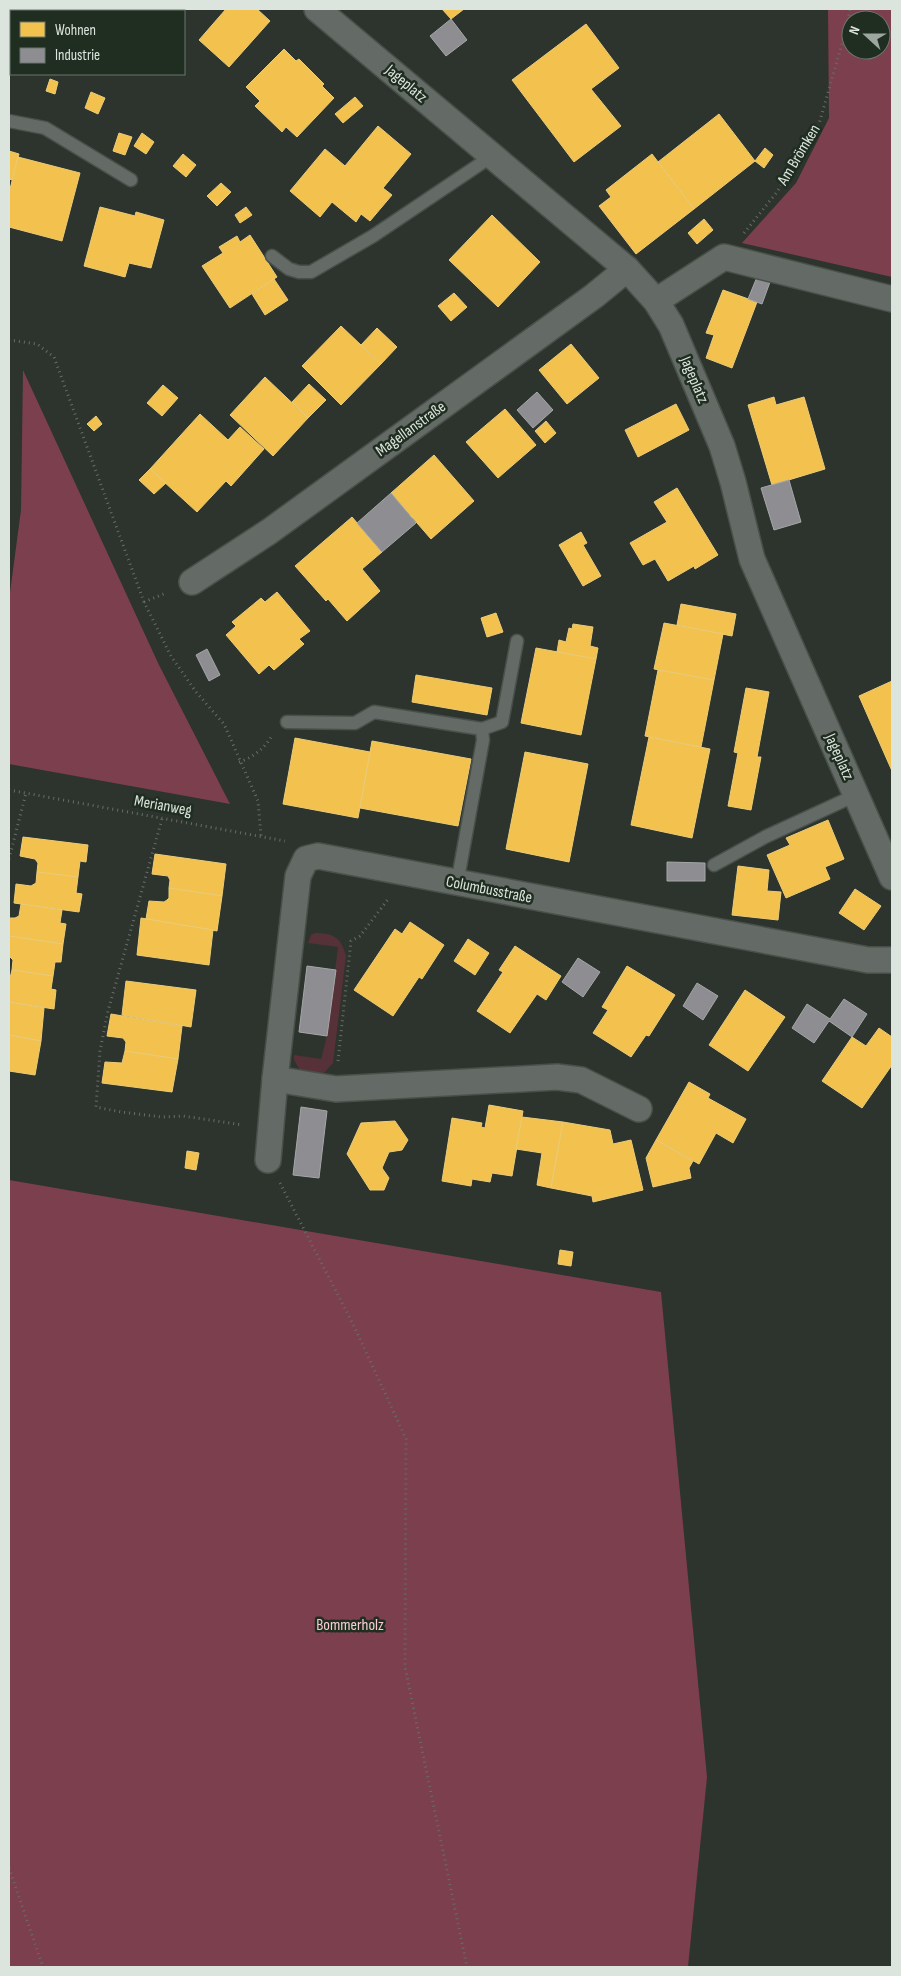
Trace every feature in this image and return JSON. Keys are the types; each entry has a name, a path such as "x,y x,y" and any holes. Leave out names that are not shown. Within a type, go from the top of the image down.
{"street":[{"name":"Jageplatz","path":"317,9 627,269 656,301 671,325 722,446 752,559 892,877"},
{"path":"656,301 724,257 892,299"},
{"name":"Magellanstraße","path":"192,582 270,531 594,296 627,269"},
{"name":"Columbusstraße","path":"306,859 318,856 457,884 868,960 892,960"},
{"path":"268,1160 298,876 306,859"},
{"path":"276,1079 336,1089 557,1078 580,1080 639,1109"}],"lane":[{"path":"9,120 45,128 131,180"},
{"path":"272,256 289,269 299,272 311,272 373,236 492,156"},
{"path":"287,722 355,723 374,712 482,729 502,722 517,641"},
{"path":"457,884 483,740 482,729"},
{"path":"714,865 765,837 856,795"}],"path":[{"name":"Am Brömken","path":"724,257 777,192 819,124 846,30 850,9"},
{"path":"9,340 37,344 54,357 144,602 171,656 196,692 224,724 239,762 258,801 261,836"},
{"path":"239,762 246,760 266,746 276,730 287,722"},
{"name":"Merianweg","path":"9,790 288,842 306,859"},
{"path":"9,859 26,793"},
{"path":"162,819 108,1011 100,1051 96,1107 162,1117 183,1116 271,1129"},
{"path":"336,1089 351,941 360,936 406,874"},
{"path":"268,1160 354,1326 406,1439 405,1667 466,1967"},
{"path":"9,1868 43,1967"}],"shaded area":[{"path":"315,933 335,937 342,944 346,956 333,1063 321,1076 301,1072 294,1060 294,1055 321,1059 327,1036 338,947 308,943 311,935"}],"green space":[{"path":"828,9 892,9 892,277 742,243 796,183 829,118"},
{"path":"23,370 159,665 230,804 9,764 9,600 21,510"},
{"name":"Bommerholz","path":"9,1180 661,1292 707,1777 688,1967 9,1967"}],"building: Wohnen":[{"path":"226,9 257,9 270,21 229,67 199,40"},
{"path":"442,9 464,9 451,19"},
{"path":"586,24 619,68 591,89 621,126 574,162 512,80"},
{"path":"284,49 296,61 299,59 324,84 322,86 334,98 297,137 286,127 282,132 255,106 260,101 246,87"},
{"path":"50,79 58,82 55,94 46,91"},
{"path":"91,92 105,98 98,114 85,108"},
{"path":"355,97 363,106 343,123 335,114"},
{"path":"719,114 755,161 694,209 658,162"},
{"path":"378,126 411,154 383,188 392,195 370,221 361,214 356,222 332,202 320,217 290,191 325,149 345,166"},
{"path":"119,133 132,137 125,155 113,151"},
{"path":"142,133 154,142 146,154 134,146"},
{"path":"765,148 773,155 764,168 755,161"},
{"path":"9,151 19,154 12,180 9,179"},
{"path":"183,154 196,165 186,177 173,166"},
{"path":"652,154 694,209 636,254 599,206 611,197 606,190"},
{"path":"18,157 80,173 62,241 9,227 9,193"},
{"path":"221,183 231,192 217,206 207,196"},
{"path":"100,207 135,216 136,212 164,220 151,268 129,263 125,277 84,266"},
{"path":"246,207 252,215 240,223 235,215"},
{"path":"492,215 540,262 498,307 449,260"},
{"path":"704,219 713,230 697,244 688,233"},
{"path":"250,235 277,277 230,308 202,266 223,253 219,247 237,236 240,242"},
{"path":"274,279 288,300 265,315 252,294"},
{"path":"723,290 757,302 732,368 706,358 714,335 706,333"},
{"path":"454,293 467,307 451,321 438,306"},
{"path":"341,326 381,364 341,405 302,366"},
{"path":"377,328 397,347 381,364 361,345"},
{"path":"571,344 599,378 567,404 539,370"},
{"path":"265,377 308,418 273,456 230,415"},
{"path":"309,384 326,400 308,418 292,402"},
{"path":"163,385 178,398 162,416 147,403"},
{"path":"774,397 776,405 804,397 825,469 772,485 748,405"},
{"path":"676,404 689,430 638,457 625,430"},
{"path":"505,409 536,445 498,478 466,442"},
{"path":"200,414 228,440 240,427 264,449 231,486 226,481 197,512 150,469"},
{"path":"96,416 102,424 94,431 87,424"},
{"path":"546,421 556,433 545,443 535,431"},
{"path":"434,455 474,501 431,539 391,493"},
{"path":"150,469 166,483 154,494 139,480"},
{"path":"677,488 718,555 695,569 694,566 668,581 655,559 643,565 630,543 667,522 654,502"},
{"path":"352,517 382,552 362,569 380,591 347,621 328,599 326,601 295,566"},
{"path":"581,532 587,543 583,545 601,576 583,586 559,545"},
{"path":"277,592 310,631 299,639 304,644 274,670 269,665 259,674 226,635 236,626 232,622 261,598 265,602"},
{"path":"681,604 736,614 732,636 677,625"},
{"path":"496,613 503,632 487,637 481,618"},
{"path":"664,623 723,634 714,680 654,669"},
{"path":"573,624 593,627 590,646 598,648 596,659 557,652 559,640 566,642 569,628 572,629"},
{"path":"536,648 596,659 581,735 521,723"},
{"path":"658,670 714,680 701,747 645,736"},
{"path":"416,675 492,688 487,715 412,702"},
{"path":"892,681 892,771 859,696"},
{"path":"746,688 769,692 757,757 761,757 751,810 728,806 738,753 734,752"},
{"path":"649,737 710,749 692,838 631,825"},
{"path":"295,738 370,752 358,818 283,804"},
{"path":"372,741 471,759 458,826 360,808"},
{"path":"525,752 588,764 569,862 506,849"},
{"path":"828,820 844,859 825,867 830,879 786,898 767,855 790,845 786,838"},
{"path":"23,837 88,845 86,862 80,861 78,877 37,872 38,863 35,859 20,856"},
{"path":"155,854 226,864 222,896 169,888 170,880 168,876 152,874"},
{"path":"738,866 769,870 767,891 781,892 778,920 732,915"},
{"path":"37,872 78,877 76,893 82,894 79,912 14,903 16,884 31,886 36,883"},
{"path":"169,888 222,896 217,931 146,919 149,901 164,902 169,898"},
{"path":"855,889 881,906 864,930 839,913"},
{"path":"21,904 62,910 60,923 66,924 63,944 9,936 9,918 19,916"},
{"path":"141,918 213,930 209,965 137,955"},
{"path":"410,922 444,945 422,979 419,977 393,1016 354,990 395,929 402,934"},
{"path":"9,936 63,944 61,962 55,962 53,976 12,970 13,960 9,956"},
{"path":"468,939 489,953 475,975 454,961"},
{"path":"515,946 561,976 546,1000 537,994 510,1033 477,1011 503,972 499,970"},
{"path":"627,966 675,995 649,1036 646,1035 631,1057 593,1033 608,1010 602,1007"},
{"path":"12,970 53,976 51,989 56,990 54,1009 9,1002 9,982"},
{"path":"126,981 196,990 191,1027 122,1015"},
{"path":"745,990 785,1017 748,1071 709,1045"},
{"path":"9,1002 44,1008 41,1041 9,1035"},
{"path":"111,1014 182,1026 178,1059 125,1051 126,1042 123,1038 107,1036"},
{"path":"879,1028 892,1037 892,1065 862,1108 822,1081 852,1037 866,1046"},
{"path":"9,1035 41,1041 35,1075 9,1071"},
{"path":"125,1051 178,1059 172,1092 102,1083 105,1062 122,1063"},
{"path":"689,1082 710,1094 708,1098 746,1119 733,1143 716,1133 699,1164 656,1140"},
{"path":"489,1105 523,1111 512,1176 492,1173 490,1182 472,1179 471,1186 442,1181 452,1118 482,1123 481,1127 485,1128"},
{"path":"522,1117 563,1122 551,1188 537,1185 542,1153 516,1149"},
{"path":"395,1121 408,1140 402,1150 389,1152 382,1168 389,1178 384,1190 370,1190 347,1154 361,1123"},
{"path":"563,1122 610,1130 613,1144 631,1140 643,1190 593,1202 592,1196 551,1188"},
{"path":"656,1140 693,1161 689,1168 691,1178 653,1187 646,1158"},
{"path":"187,1151 199,1153 196,1170 185,1168"},
{"path":"560,1250 573,1252 571,1266 558,1264"}],"building: Industrie":[{"path":"451,19 467,40 446,56 430,36"},
{"path":"757,277 770,282 762,304 748,299"},
{"path":"537,392 553,410 533,428 517,410"},
{"path":"789,480 801,522 774,530 761,488"},
{"path":"391,493 416,523 382,552 357,523"},
{"path":"207,649 220,675 209,681 196,655"},
{"path":"667,862 705,863 705,881 667,881"},
{"path":"578,958 600,972 583,997 562,982"},
{"path":"307,966 336,970 327,1036 299,1032"},
{"path":"697,983 718,996 703,1020 683,1006"},
{"path":"844,999 867,1014 852,1037 829,1021 814,1043 792,1028 807,1004 830,1019"},
{"path":"301,1107 327,1111 319,1178 293,1175"}]}
